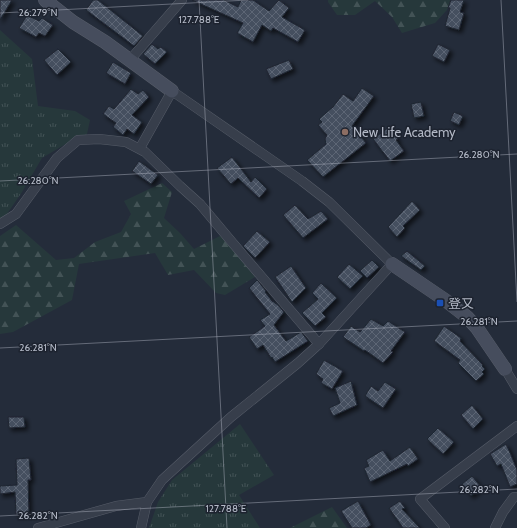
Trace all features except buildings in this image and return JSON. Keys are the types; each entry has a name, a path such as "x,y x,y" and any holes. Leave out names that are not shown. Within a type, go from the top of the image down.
{"street":[{"path":"45,0 73,22 105,42 129,61 302,181 329,202 392,264 468,317 505,369 517,389"},
{"path":"129,61 182,0"},
{"path":"140,148 172,91"},
{"path":"0,224 16,214 57,158 78,140 98,139 126,142 146,152 200,204 319,344"},
{"path":"141,528 147,502 162,480 203,442 319,344 392,264"},
{"path":"505,369 517,380"},
{"path":"445,528 420,499 517,426"},
{"path":"495,528 503,512 514,497 517,497"},
{"path":"38,528 116,506 147,502"}],"green space":[{"path":"328,0 451,0 447,10 435,23 402,33 392,17 375,1 355,15 337,15"},
{"path":"0,30 32,59 38,106 75,111 90,120 87,134 74,139 42,158 22,192 0,224"},
{"path":"162,183 172,192 164,218 194,249 222,235 255,277 225,295 216,293 194,270 168,275 155,253 79,264 72,300 13,332 0,334 0,236 16,225 56,260 74,258 95,242 121,232 131,214 124,201"},
{"path":"240,424 274,475 239,495 260,528 149,528 158,502 172,480"},
{"path":"332,507 347,528 290,528"}],"place":[{"name":"New Life Academy","path":"345,132"},
{"name":"登又","path":"440,303"}]}
